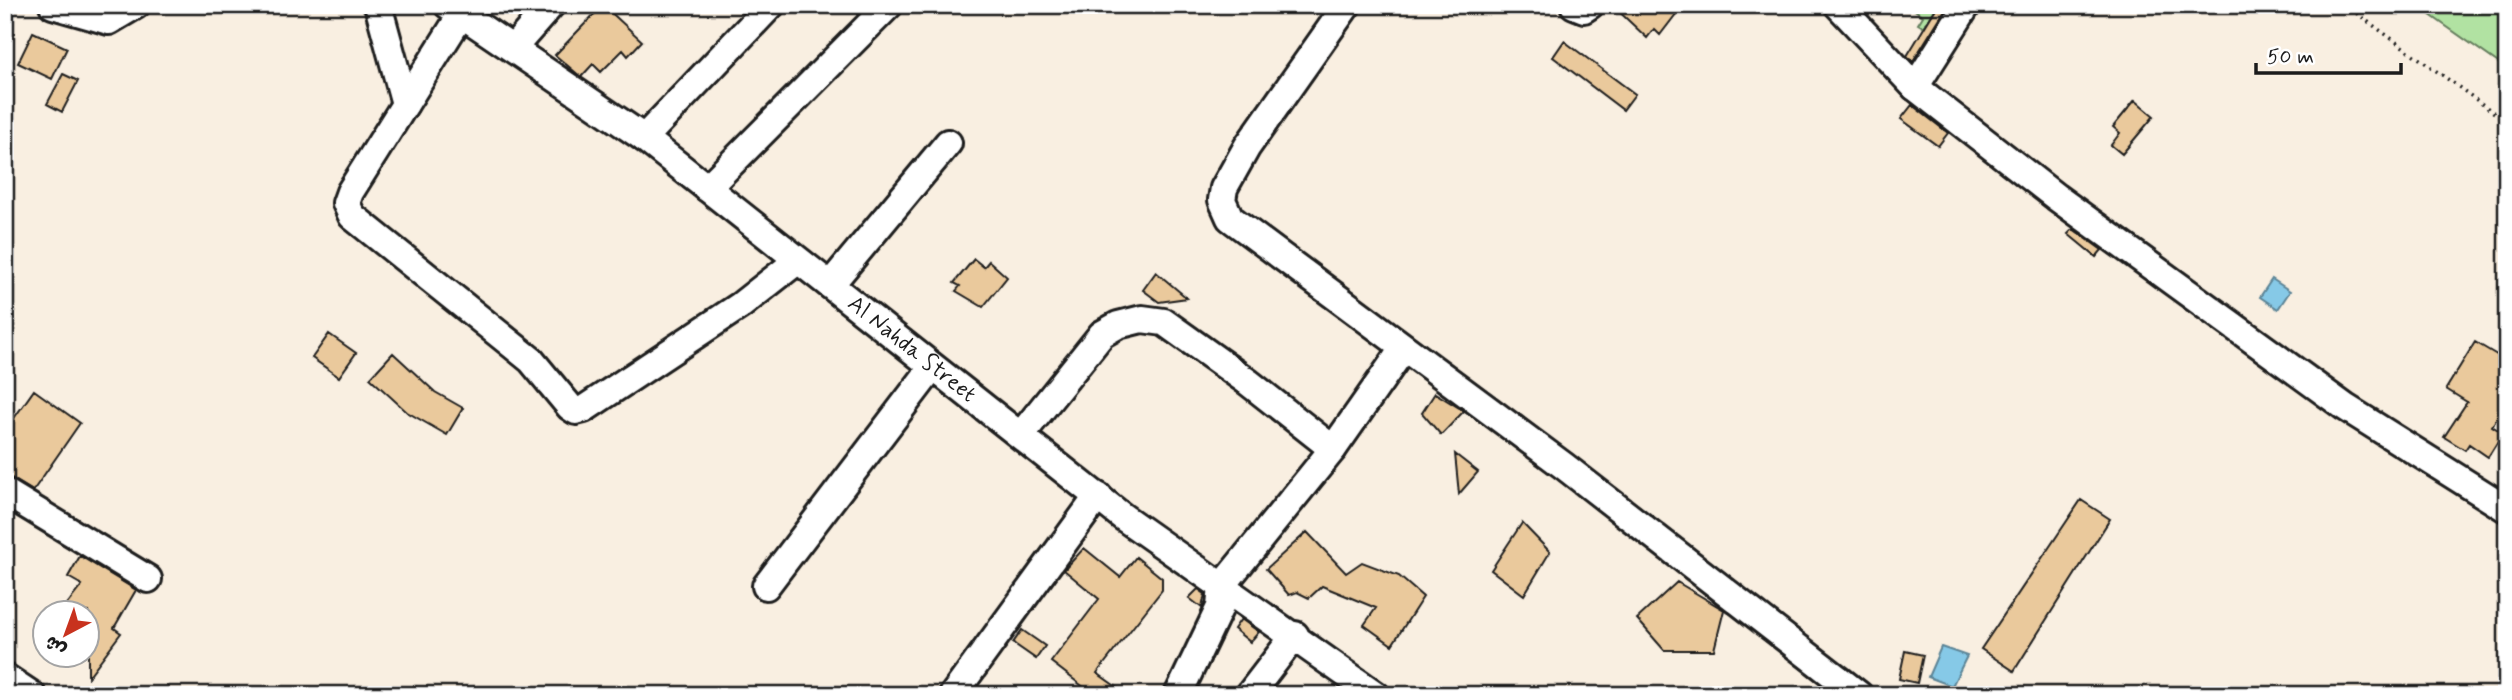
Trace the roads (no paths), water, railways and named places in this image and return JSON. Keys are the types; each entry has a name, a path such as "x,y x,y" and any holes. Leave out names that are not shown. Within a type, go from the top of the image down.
{"street":[{"path":"53,5 109,21 136,5"},
{"path":"379,5 405,104"},
{"path":"513,47 551,5"},
{"path":"644,138 771,5"},
{"path":"707,188 888,5"},
{"path":"1347,5 1247,147 1224,188 1224,209 1241,228 1564,466 1858,695"},
{"path":"1574,5 1584,9 1590,5"},
{"path":"1838,5 1916,86 2056,197 2345,407 2507,509"},
{"path":"1916,86 1967,5"},
{"path":"454,10 405,104 350,192 346,203 352,216 531,360 576,411 584,409 741,305 797,261"},
{"name":"Al Nahda Street","path":"454,10 513,47 644,138 932,368 1098,496 1376,695"},
{"path":"830,285 948,143"},
{"path":"1021,435 1102,334 1118,325 1142,319 1164,322 1248,382 1333,449"},
{"path":"1178,695 1220,607 1222,586 1333,449 1403,349"},
{"path":"766,586 932,368"},
{"path":"5,492 148,579"},
{"path":"953,695 1098,496"},
{"path":"1249,695 1295,635"},
{"path":"5,677 32,695"}],"water":[{"path":"2272,279 2290,291 2278,309 2260,297"},
{"path":"1941,647 1967,656 1952,686 1928,677"}]}
